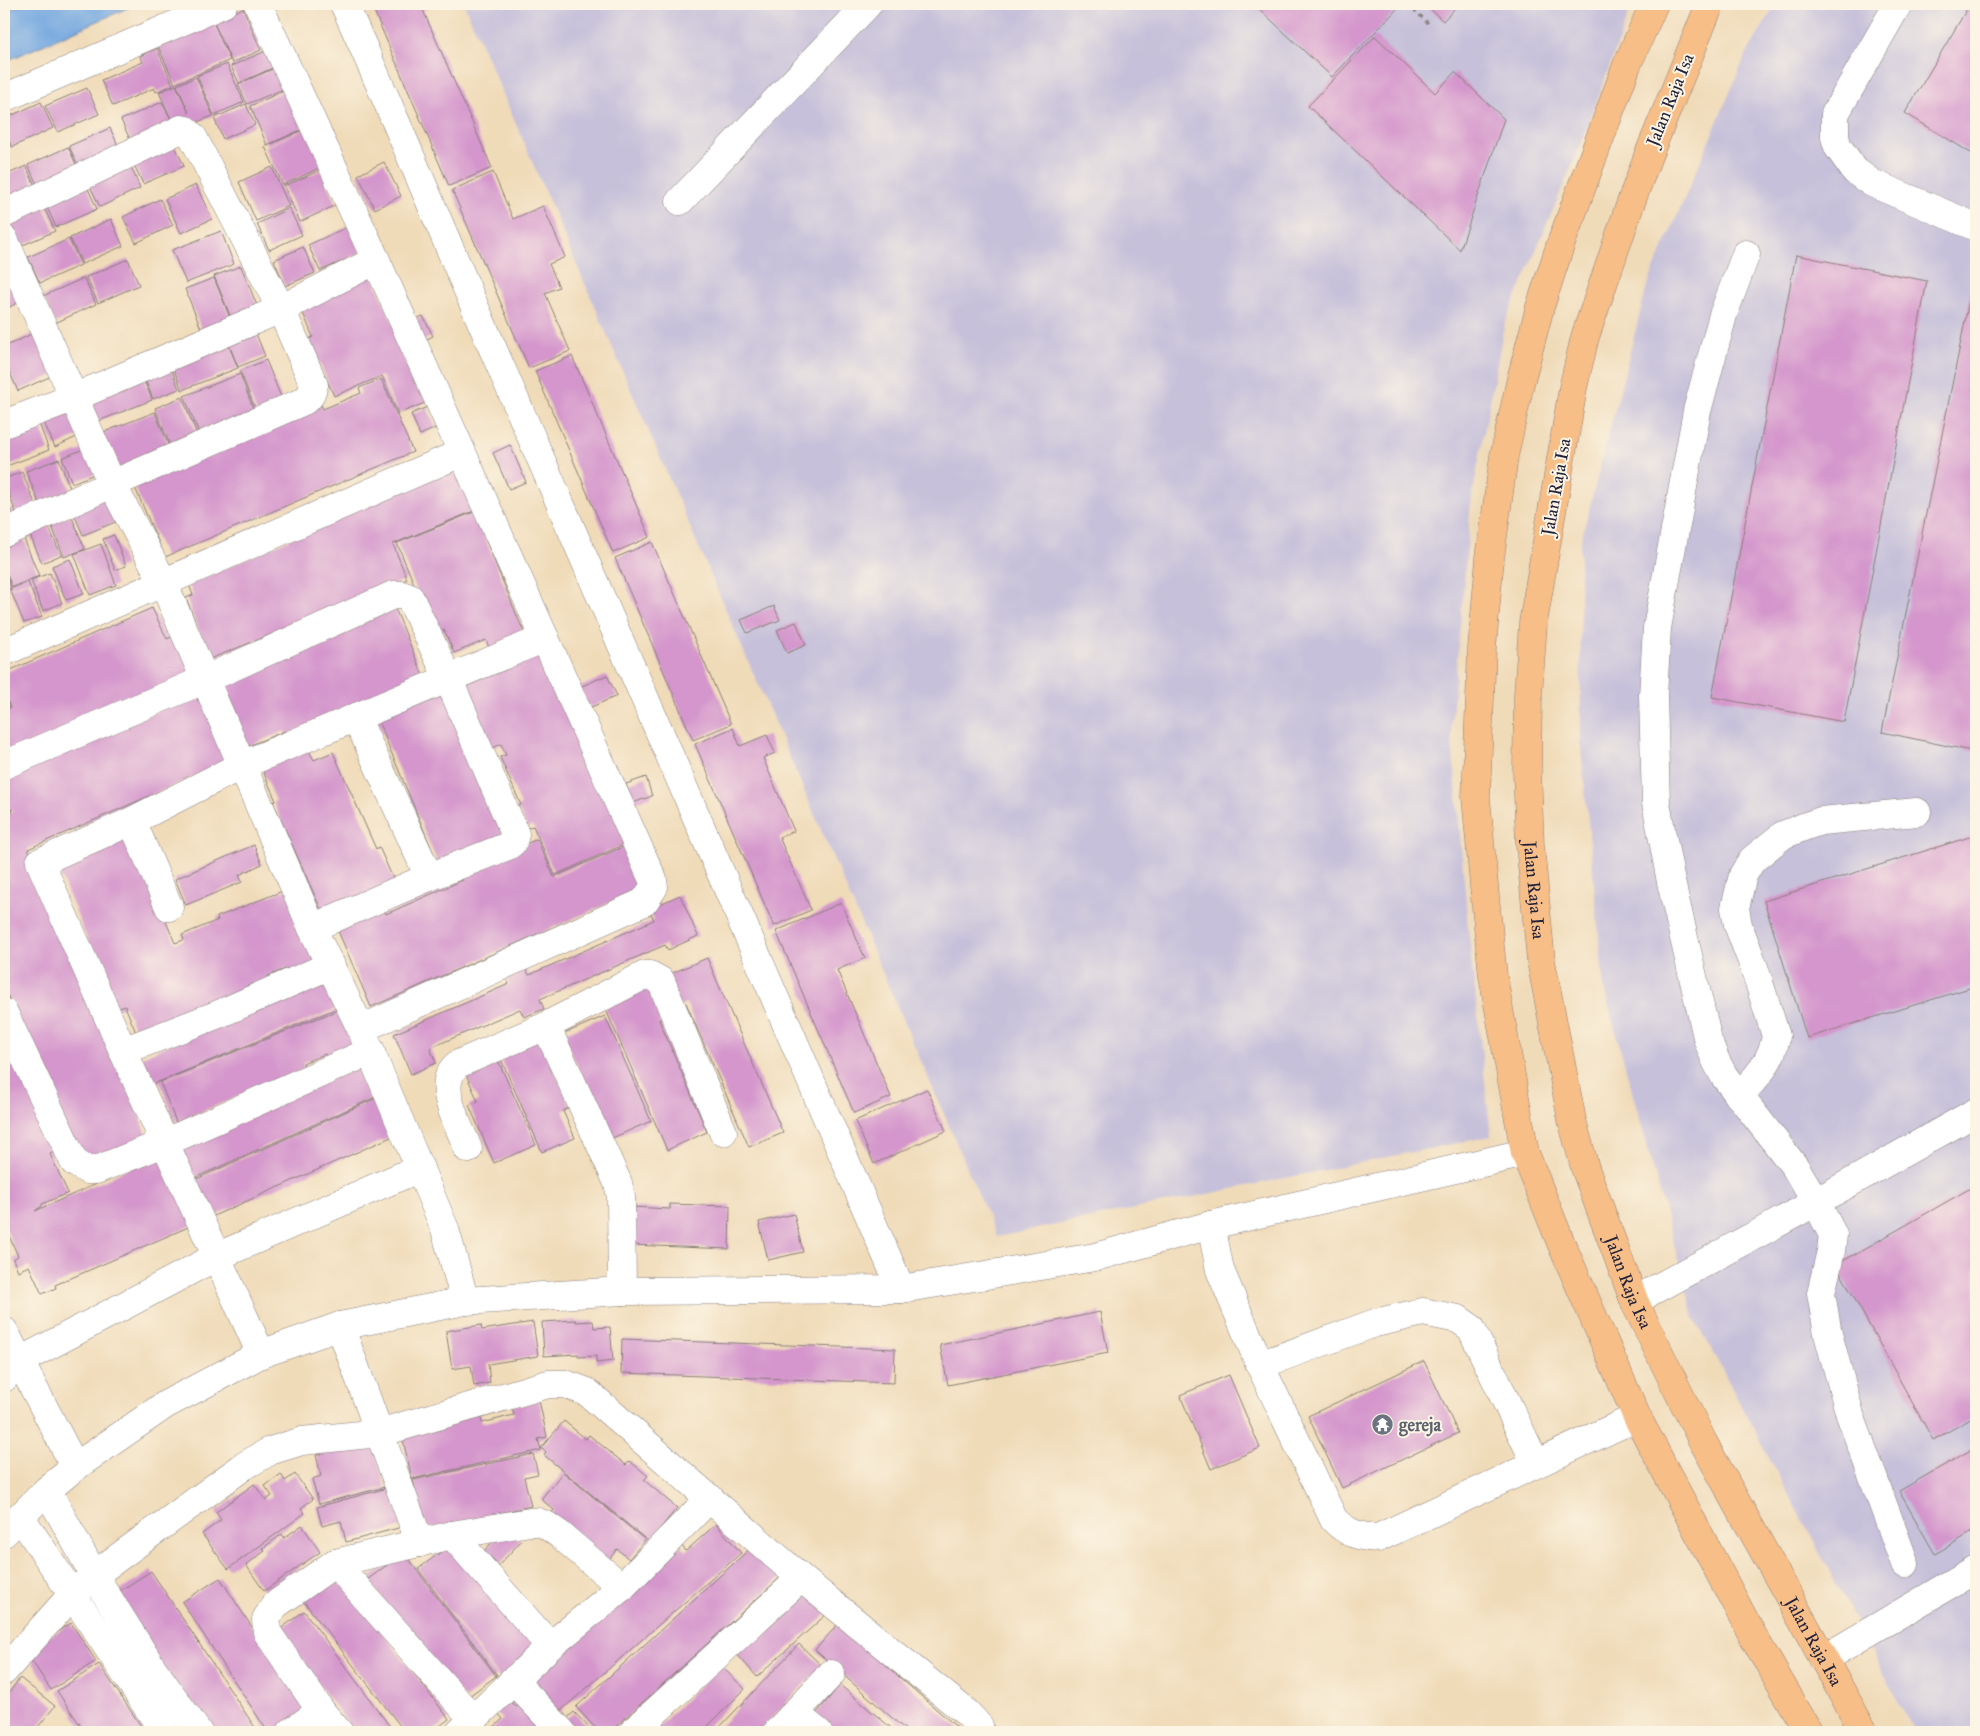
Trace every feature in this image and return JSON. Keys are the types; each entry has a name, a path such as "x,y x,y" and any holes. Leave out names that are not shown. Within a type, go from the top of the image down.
{"main road":[{"path":"1654,4 1627,66 1560,246 1540,307 1520,383 1504,456 1490,558 1482,648 1476,796 1494,976 1525,1153 1637,1417 1753,1636 1809,1732"},
{"name":"Jalan Raja Isa","path":"1710,4 1648,156 1585,337 1573,388 1533,623 1528,694 1527,771 1530,845 1541,961 1572,1120 1585,1168 1635,1303 1702,1440 1864,1732"},
{"path":"1594,1318 1635,1303"}],"street":[{"path":"4,98 223,4"},
{"path":"4,1013 11,1051 74,1162 81,1168 96,1170 164,1143 644,902 654,888 653,880 376,260 258,4"},
{"path":"344,4 386,96 501,368 900,1289"},
{"path":"680,201 868,4"},
{"path":"1898,4 1835,114 1834,138 1855,171 1872,183 1976,227"},
{"path":"4,214 181,129 186,130 193,137 281,309 314,385 310,396 304,401 4,533"},
{"path":"4,239 47,341 112,484 163,582 312,928 332,964 366,1040 445,1229 465,1301"},
{"path":"1746,254 1723,315 1697,411 1657,628 1653,696 1656,803 1671,882 1708,1041 1716,1060 1739,1096 1795,1167 1833,1235 1832,1251 1821,1293 1828,1334 1850,1415 1906,1564"},
{"path":"4,424 74,397 281,309 376,260"},
{"path":"4,652 461,453"},
{"path":"4,765 206,679 393,595 402,595 410,598 448,678 515,834 513,842 508,846 429,877 312,928"},
{"path":"260,1354 123,1052 40,862 132,821 242,765 545,638"},
{"path":"356,717 429,877"},
{"path":"1739,1096 1764,1070 1775,1046 1776,1036 1754,967 1738,925 1735,908 1743,875 1752,860 1783,836 1806,826 1821,822 1917,812"},
{"path":"132,821 169,907"},
{"path":"123,1052 220,1014 332,964"},
{"path":"468,1149 447,1096 447,1078 451,1070 458,1064 546,1026 645,975 654,976 660,981 723,1132"},
{"path":"546,1026 618,1183 621,1197 622,1291"},
{"path":"1635,1303 1650,1292 1976,1112"},
{"path":"164,1732 72,1596 12,1524 47,1490 75,1467 165,1405 260,1354 340,1326 465,1301 622,1291 900,1289 1095,1257 1211,1225 1525,1153"},
{"path":"11,1370 216,1257 420,1168"},
{"path":"1211,1225 1220,1270 1260,1365 1334,1520 1344,1530 1359,1537 1378,1538 1637,1417"},
{"path":"1260,1365 1375,1323 1423,1312 1458,1319 1471,1328 1536,1464"},
{"path":"340,1326 420,1543"},
{"path":"4,1331 11,1370 75,1467"},
{"path":"4,1671 72,1596 94,1575 244,1466 270,1451 302,1441 379,1433 548,1384 565,1384 588,1392 801,1578 967,1713 979,1726 977,1732"},
{"path":"47,1490 94,1575 153,1670 198,1732"},
{"path":"335,1563 467,1726 550,1646 622,1587 710,1498"},
{"path":"338,1732 321,1711 267,1632 266,1618 275,1605 335,1563 452,1535 538,1522 559,1534 622,1587"},
{"path":"452,1535 550,1646"},
{"path":"1822,1659 1976,1570"},
{"path":"633,1732 801,1578"},
{"path":"818,1732 785,1722 831,1674"},
{"path":"514,1680 562,1732"},
{"path":"291,1732 321,1711"}],"path":[{"path":"1408,4 1428,22"}],"shaded area":[{"path":"464,4 1632,4 1584,136 1504,326 1471,502 1451,728 1468,928 1491,1136 997,1237"},
{"path":"1776,4 1976,4 1976,1732 1915,1732 1694,1317 1604,989 1581,748 1580,544 1647,286 1745,57"}],"water":[{"path":"22,4 137,4 4,62 4,12"}],"building":[{"path":"371,4 438,4 423,10 492,168 449,186"},
{"path":"1254,4 1396,4 1399,7 1332,77"},
{"path":"1425,4 1459,4 1443,21"},
{"path":"1970,4 1976,4 1976,156 1905,113"},
{"path":"243,8 261,50 232,63 213,21"},
{"path":"213,21 230,60 175,84 158,46"},
{"path":"1375,36 1435,93 1455,72 1504,119 1460,250 1308,106"},
{"path":"157,48 173,85 156,92 154,88 113,106 101,80 143,62 140,56"},
{"path":"268,50 275,67 239,83 231,66"},
{"path":"227,64 244,102 214,115 197,76"},
{"path":"277,67 286,88 247,104 238,84"},
{"path":"196,77 213,116 133,146 121,120 162,102 171,119 159,92 176,85 189,113 177,85"},
{"path":"87,88 99,114 58,132 45,106"},
{"path":"286,90 303,129 267,145 250,106"},
{"path":"41,102 53,128 12,147 4,129 4,119"},
{"path":"246,104 255,125 223,139 214,118"},
{"path":"110,128 122,154 81,172 69,146"},
{"path":"307,128 324,166 283,185 265,147"},
{"path":"4,137 9,149 4,151"},
{"path":"172,139 184,166 143,184 131,158"},
{"path":"68,147 80,173 40,191 28,165"},
{"path":"129,162 140,188 100,207 87,180"},
{"path":"384,162 401,196 375,209 358,175"},
{"path":"26,166 38,192 4,203 4,176"},
{"path":"272,167 289,206 256,221 239,182"},
{"path":"321,170 336,205 300,222 284,186"},
{"path":"493,172 513,219 543,206 565,257 549,264 559,287 545,293 570,351 529,368 452,190"},
{"path":"85,182 97,209 56,227 44,201"},
{"path":"196,185 212,219 181,233 165,199"},
{"path":"160,199 173,225 136,243 123,217"},
{"path":"43,205 55,231 14,249 4,227"},
{"path":"289,208 302,235 269,250 257,224"},
{"path":"111,219 123,246 82,264 70,238"},
{"path":"349,226 361,253 320,271 308,245"},
{"path":"221,231 234,264 186,283 172,250"},
{"path":"69,239 81,265 40,283 28,257"},
{"path":"303,247 315,273 285,286 274,260"},
{"path":"1796,255 1927,281 1844,722 1712,697"},
{"path":"128,259 139,285 98,303 86,277"},
{"path":"241,266 258,308 231,318 214,276"},
{"path":"370,270 427,402 398,414 382,376 334,396 309,339 313,337 298,301"},
{"path":"1976,271 1976,752 1882,732"},
{"path":"10,278 23,300 4,310 4,281"},
{"path":"84,278 96,304 55,323 43,296"},
{"path":"214,278 231,320 202,331 185,289"},
{"path":"248,314 265,356 238,367 221,325"},
{"path":"423,316 433,336 421,342 411,321"},
{"path":"221,326 238,368 182,390 165,348"},
{"path":"36,332 56,374 18,391 4,360 4,347"},
{"path":"163,347 179,389 153,399 136,357"},
{"path":"572,356 650,537 613,553 535,371"},
{"path":"135,358 152,400 96,422 79,381"},
{"path":"266,360 283,402 257,413 240,371"},
{"path":"240,374 256,416 201,438 184,396"},
{"path":"381,379 413,452 165,557 133,483 319,400 323,409 361,393 359,388"},
{"path":"182,397 199,439 172,450 155,408"},
{"path":"70,405 83,434 55,447 42,418"},
{"path":"427,407 436,428 420,435 411,414"},
{"path":"155,412 172,454 116,476 99,434"},
{"path":"37,418 49,450 4,467 4,431"},
{"path":"510,445 526,482 509,489 493,453"},
{"path":"86,448 97,473 72,483 62,458"},
{"path":"59,459 71,491 39,503 26,471"},
{"path":"462,461 481,508 393,544 407,579 210,659 186,598 193,595 189,585"},
{"path":"22,472 38,511 18,519 4,479"},
{"path":"111,491 123,519 83,535 71,507"},
{"path":"4,494 17,526 4,531"},
{"path":"474,512 525,635 490,650 486,640 454,653 444,630 435,634 397,543"},
{"path":"71,515 85,549 64,557 51,524"},
{"path":"48,525 61,555 42,563 29,533"},
{"path":"22,534 39,576 12,587 4,567 4,541"},
{"path":"114,535 126,566 115,570 103,539"},
{"path":"652,542 731,724 693,740 615,558"},
{"path":"101,544 116,585 90,595 74,554"},
{"path":"70,559 84,594 66,600 52,566"},
{"path":"4,569 11,588 4,591"},
{"path":"50,573 62,603 43,611 31,580"},
{"path":"28,582 42,617 24,623 10,589"},
{"path":"394,606 424,678 286,735 285,731 248,746 220,678"},
{"path":"774,606 780,620 747,633 741,620"},
{"path":"152,608 167,639 177,634 195,675 4,760 4,710 10,708 4,692 4,673"},
{"path":"796,622 806,645 787,653 777,630"},
{"path":"540,647 627,843 555,875 533,826 527,828 517,807 521,805 500,757 506,755 501,744 493,748 457,683"},
{"path":"607,675 617,696 589,708 580,687"},
{"path":"443,683 508,836 438,864 374,711"},
{"path":"196,695 198,701 207,697 234,759 28,849 69,941 148,1137 81,1165 4,987 4,816 13,812 12,809 4,813 4,776"},
{"path":"733,728 740,746 767,735 775,753 763,758 794,831 779,837 811,910 774,926 695,744"},
{"path":"308,749 314,760 333,752 376,849 379,847 395,883 323,914 273,802 276,801 260,764"},
{"path":"646,777 652,796 633,803 626,784"},
{"path":"128,832 175,943 184,940 182,935 218,920 217,917 290,888 318,964 291,975 288,968 268,976 269,980 137,1035 125,1006 117,1009 55,863"},
{"path":"1976,835 1976,986 1807,1038 1764,901"},
{"path":"537,839 554,877 627,845 646,887 371,1007 335,924 381,903 386,914 463,880 460,873"},
{"path":"254,845 262,864 239,875 242,882 186,905 175,879"},
{"path":"680,895 698,936 668,950 665,945 540,999 544,1009 524,1017 520,1009 430,1048 436,1063 411,1074 394,1034 509,984 505,976 525,967 529,975 654,920 649,909"},
{"path":"841,903 865,958 837,970 891,1097 854,1113 776,931"},
{"path":"707,958 783,1133 749,1147 686,1003 675,1007 663,977"},
{"path":"331,972 345,1005 151,1085 140,1058"},
{"path":"649,984 664,1017 659,1020 707,1132 667,1150 603,1003"},
{"path":"343,1008 358,1046 327,1059 325,1054 303,1063 305,1069 176,1122 160,1082"},
{"path":"605,1016 651,1121 610,1139 563,1034"},
{"path":"540,1036 571,1107 563,1111 575,1138 542,1152 499,1055"},
{"path":"16,1054 54,1152 50,1154 68,1193 42,1204 35,1211 110,1178 163,1149 193,1225 55,1285 56,1288 42,1294 29,1266 18,1271 13,1259 18,1256 4,1225 4,1060"},
{"path":"496,1056 536,1145 494,1163 469,1105 478,1101 464,1070"},
{"path":"365,1063 380,1095 190,1180 177,1150"},
{"path":"927,1089 946,1131 874,1164 855,1121"},
{"path":"383,1095 400,1133 209,1218 192,1181"},
{"path":"1976,1185 1976,1416 1933,1440 1836,1265"},
{"path":"670,1204 730,1206 729,1249 631,1245 632,1207 670,1209"},
{"path":"794,1214 803,1252 768,1260 759,1222"},
{"path":"1100,1312 1108,1353 948,1385 940,1345"},
{"path":"576,1320 576,1322 593,1321 594,1328 610,1327 613,1361 596,1363 596,1356 578,1357 578,1354 544,1356 542,1322"},
{"path":"533,1322 538,1356 488,1364 490,1383 474,1386 471,1366 452,1369 446,1331 481,1325 482,1330"},
{"path":"622,1339 895,1349 894,1383 621,1373"},
{"name":"gereja","path":"1424,1361 1458,1433 1342,1488 1308,1416"},
{"path":"1229,1375 1260,1448 1211,1469 1180,1395"},
{"path":"539,1400 547,1437 538,1439 541,1450 412,1479 401,1431 480,1413 482,1423 514,1415 512,1406"},
{"path":"564,1421 586,1439 589,1435 626,1465 630,1461 648,1476 644,1480 677,1508 649,1542 544,1455 546,1452 541,1448"},
{"path":"371,1434 385,1487 319,1504 312,1479 321,1476 316,1455 339,1449"},
{"path":"1976,1447 1976,1530 1935,1554 1899,1491"},
{"path":"533,1454 538,1474 524,1477 531,1506 425,1530 413,1480"},
{"path":"563,1472 645,1540 629,1559 617,1549 605,1565 548,1517 554,1510 541,1499"},
{"path":"281,1474 285,1481 295,1474 313,1499 301,1508 305,1513 228,1569 202,1534 221,1520 216,1512 254,1484 266,1500 272,1496 265,1486"},
{"path":"391,1487 402,1527 346,1542 341,1521 322,1526 317,1507"},
{"path":"716,1524 741,1553 557,1714 527,1680 681,1545 686,1551"},
{"path":"302,1525 320,1552 264,1591 246,1565 265,1551 263,1548 282,1534 284,1538"},
{"path":"506,1527 521,1541 499,1565 484,1551"},
{"path":"453,1543 537,1651 500,1679 418,1569"},
{"path":"756,1543 784,1574 610,1732 599,1732 576,1707"},
{"path":"404,1553 496,1676 465,1699 368,1579"},
{"path":"333,1568 449,1719 432,1732 405,1732 298,1594"},
{"path":"151,1571 258,1732 206,1732 115,1594"},
{"path":"220,1578 306,1710 272,1732 268,1732 182,1602"},
{"path":"809,1587 830,1611 757,1677 736,1653"},
{"path":"304,1611 394,1732 354,1732 279,1630"},
{"path":"71,1623 96,1661 51,1690 26,1652"},
{"path":"838,1624 958,1728 954,1732 908,1732 815,1650"},
{"path":"799,1644 822,1666 758,1732 715,1732"},
{"path":"99,1664 145,1732 85,1732 57,1691"},
{"path":"720,1665 745,1689 702,1732 653,1732"},
{"path":"20,1678 55,1706 34,1732 4,1732 4,1699"},
{"path":"840,1685 896,1732 835,1732 815,1715"},
{"path":"510,1700 516,1707 519,1705 543,1731 488,1732 503,1719 496,1711"},
{"path":"574,1712 593,1732 569,1732 561,1724"},
{"path":"74,1725 78,1732 63,1732"}],"place":[{"name":"gereja","path":"1383,1425"}]}
